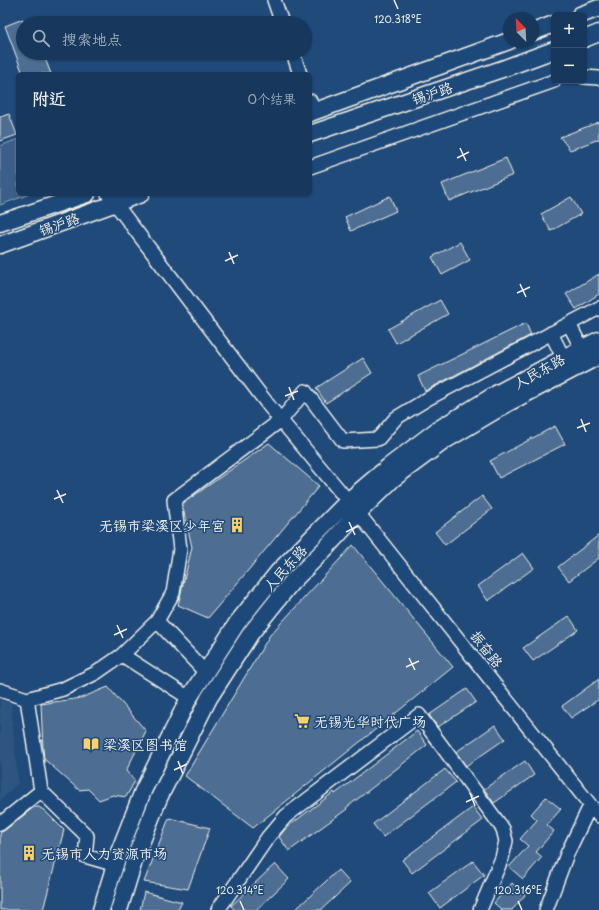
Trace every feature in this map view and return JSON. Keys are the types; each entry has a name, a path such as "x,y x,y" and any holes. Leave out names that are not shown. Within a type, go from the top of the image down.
{"main road":[{"path":"587,12 599,8"},
{"path":"539,30 551,25"},
{"path":"587,38 599,33"},
{"name":"锡沪路","path":"312,108 503,43"},
{"name":"锡沪路","path":"312,133 551,51"},
{"name":"锡沪路","path":"0,223 81,196"},
{"name":"锡沪路","path":"0,245 112,199 129,196"},
{"name":"人民东路","path":"119,910 135,858 158,798 209,698 251,633 291,584 324,550 353,507 388,468 437,430 496,394 599,340"},
{"name":"人民东路","path":"101,910 119,852 143,791 189,698 237,623 278,572 353,507 444,441 508,403 599,356"}],"street":[{"path":"274,0 280,16"},
{"path":"295,60 299,72"},
{"path":"587,77 599,78"},
{"path":"312,166 551,82"},
{"name":"振奋路","path":"112,199 281,420 353,507 599,816"},
{"path":"0,690 27,699 63,689 96,673 122,655 158,621 173,593 180,550 174,500 281,420 305,391 343,441 378,439 396,418 429,398 599,308"},
{"path":"569,324 582,348"},
{"path":"551,333 563,358"},
{"path":"158,621 205,672"},
{"path":"122,655 189,698"},
{"path":"27,699 41,791 87,836 85,856 116,864"},
{"path":"218,910 268,837 286,816 419,715 503,829 506,841 502,858 480,910"},
{"path":"0,824 41,791"},
{"path":"546,910 567,854 590,806"}],"shaded area":[{"path":"16,140 16,196 25,196 0,205 0,146"},
{"path":"0,700 11,703 18,783 0,801"}],"building":[{"path":"16,22 16,55 5,26"},
{"path":"18,60 46,60 50,72 22,72"},
{"path":"9,114 16,135 0,141 0,117"},
{"path":"599,122 599,139 570,150 560,137"},
{"path":"506,158 513,175 449,201 442,184"},
{"path":"390,196 396,211 351,231 345,217"},
{"path":"571,197 581,214 551,231 541,214"},
{"path":"460,242 470,260 442,275 432,257"},
{"path":"599,274 599,294 576,309 566,294"},
{"path":"440,300 448,314 396,343 388,329"},
{"path":"526,323 531,335 425,391 418,376"},
{"path":"363,358 372,373 326,403 316,388"},
{"path":"555,426 565,444 499,478 490,461"},
{"name":"无锡市梁溪区少年宫","path":"269,443 319,486 208,618 178,605 192,547 182,504"},
{"path":"482,496 492,509 445,545 435,532"},
{"path":"599,535 599,558 569,581 558,567"},
{"name":"无锡光华时代广场","path":"353,545 453,667 253,828 185,776 270,635"},
{"path":"523,553 534,568 488,601 478,586"},
{"path":"569,616 578,630 533,661 523,648"},
{"path":"599,679 599,699 571,718 562,706"},
{"name":"梁溪区图书馆","path":"108,687 146,731 126,771 135,781 126,797 113,795 99,800 88,789 79,790 44,759 41,704 81,698"},
{"path":"467,689 476,702 438,727 429,715"},
{"path":"495,725 505,739 466,766 456,752"},
{"path":"417,731 427,745 346,808 347,809 289,851 279,837 286,828 334,792 335,794"},
{"path":"525,761 534,775 494,803 484,789"},
{"path":"445,769 456,782 383,837 373,824"},
{"path":"546,797 561,809 547,825 554,831 536,852 542,857 523,879 509,867 528,846 520,839 537,820 531,814"},
{"name":"无锡市人力资源市场","path":"34,807 39,807 45,811 64,830 43,910 0,910 0,833"},
{"path":"473,807 483,820 412,873 402,860"},
{"path":"169,818 210,828 188,889 144,882"},
{"path":"473,861 484,875 440,908 429,893"},
{"path":"275,864 289,879 256,910 235,910 231,906"},
{"path":"338,870 350,883 321,910 295,910"},
{"path":"512,883 525,895 512,910 502,910 494,903"},
{"path":"144,892 182,902 178,910 140,910"}],"place":[{"name":"无锡市梁溪区少年宫","path":"237,525"},
{"name":"无锡光华时代广场","path":"302,721"},
{"name":"梁溪区图书馆","path":"91,744"},
{"name":"无锡市人力资源市场","path":"29,853"}]}
